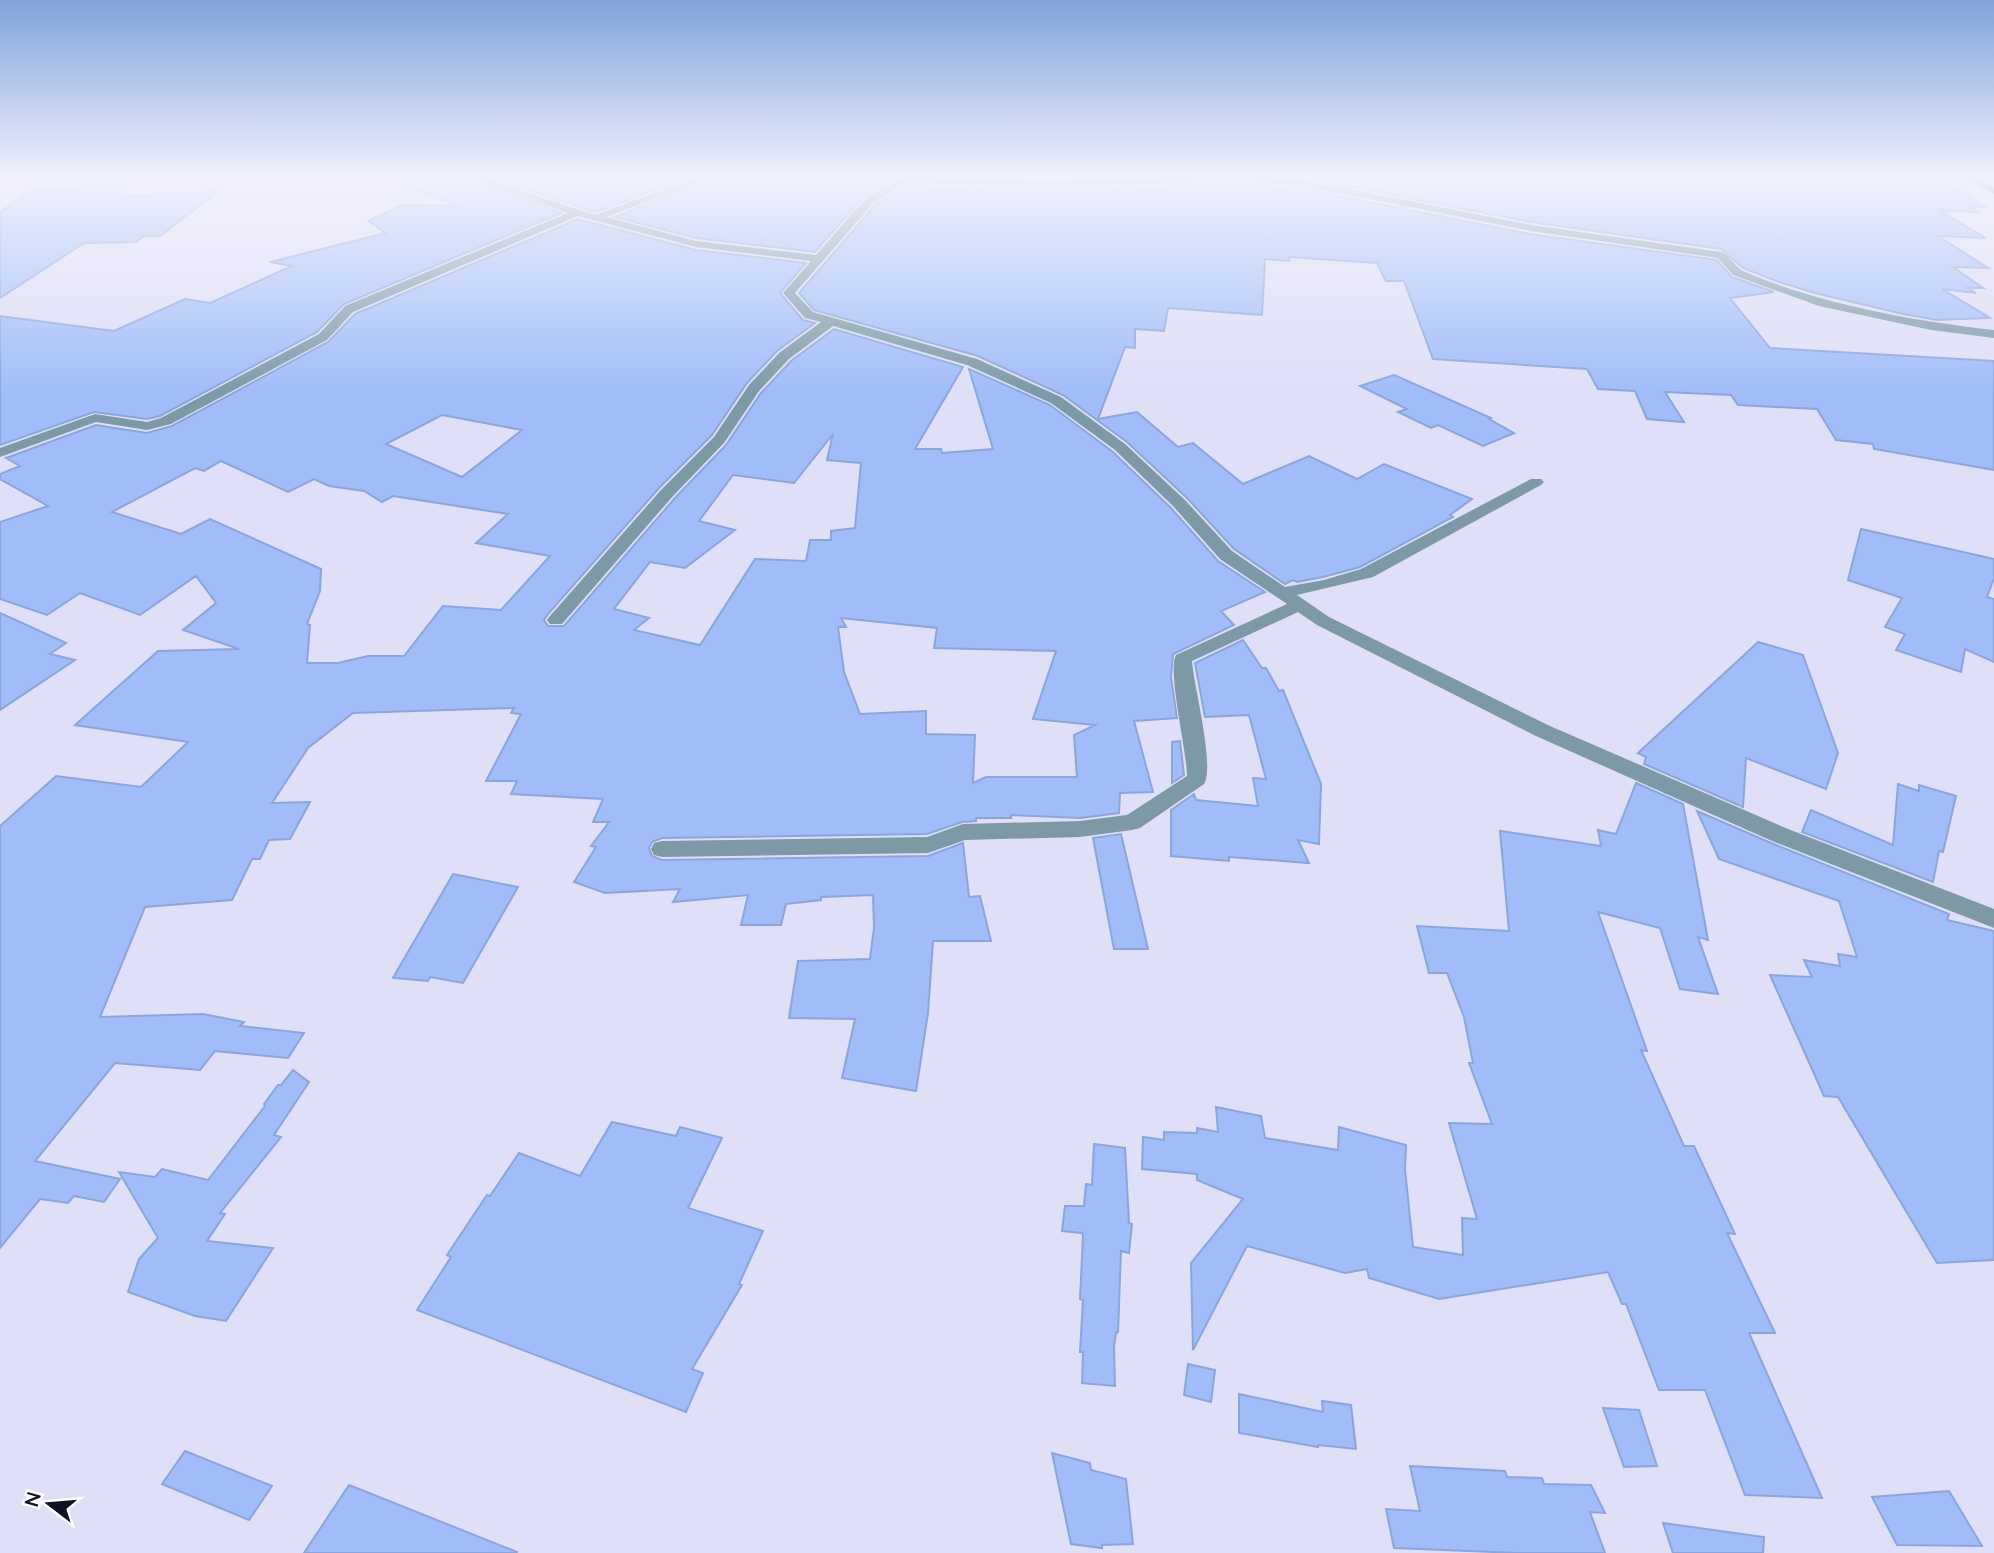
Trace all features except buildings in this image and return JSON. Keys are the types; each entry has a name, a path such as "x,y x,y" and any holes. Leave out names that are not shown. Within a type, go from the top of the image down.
{"street":[{"path":"0,453 95,418 147,426 166,421 323,337 349,309 490,249"},
{"path":"741,249 820,259"},
{"path":"828,249 801,276 789,293 809,315 972,362 1056,400 1120,447 1179,503 1226,555 1323,621 1543,732 1780,835 1994,919"},
{"path":"1688,249 1721,254 1737,273 1823,303 1931,326 1994,334"},
{"path":"556,621 667,493 719,440 754,388 784,356 830,322"},
{"path":"1281,593 1326,585 1367,573 1536,482"},
{"path":"662,849 928,845 963,832 1080,829 1132,822 1197,779 1198,763 1183,677 1183,659 1300,605"}]}
